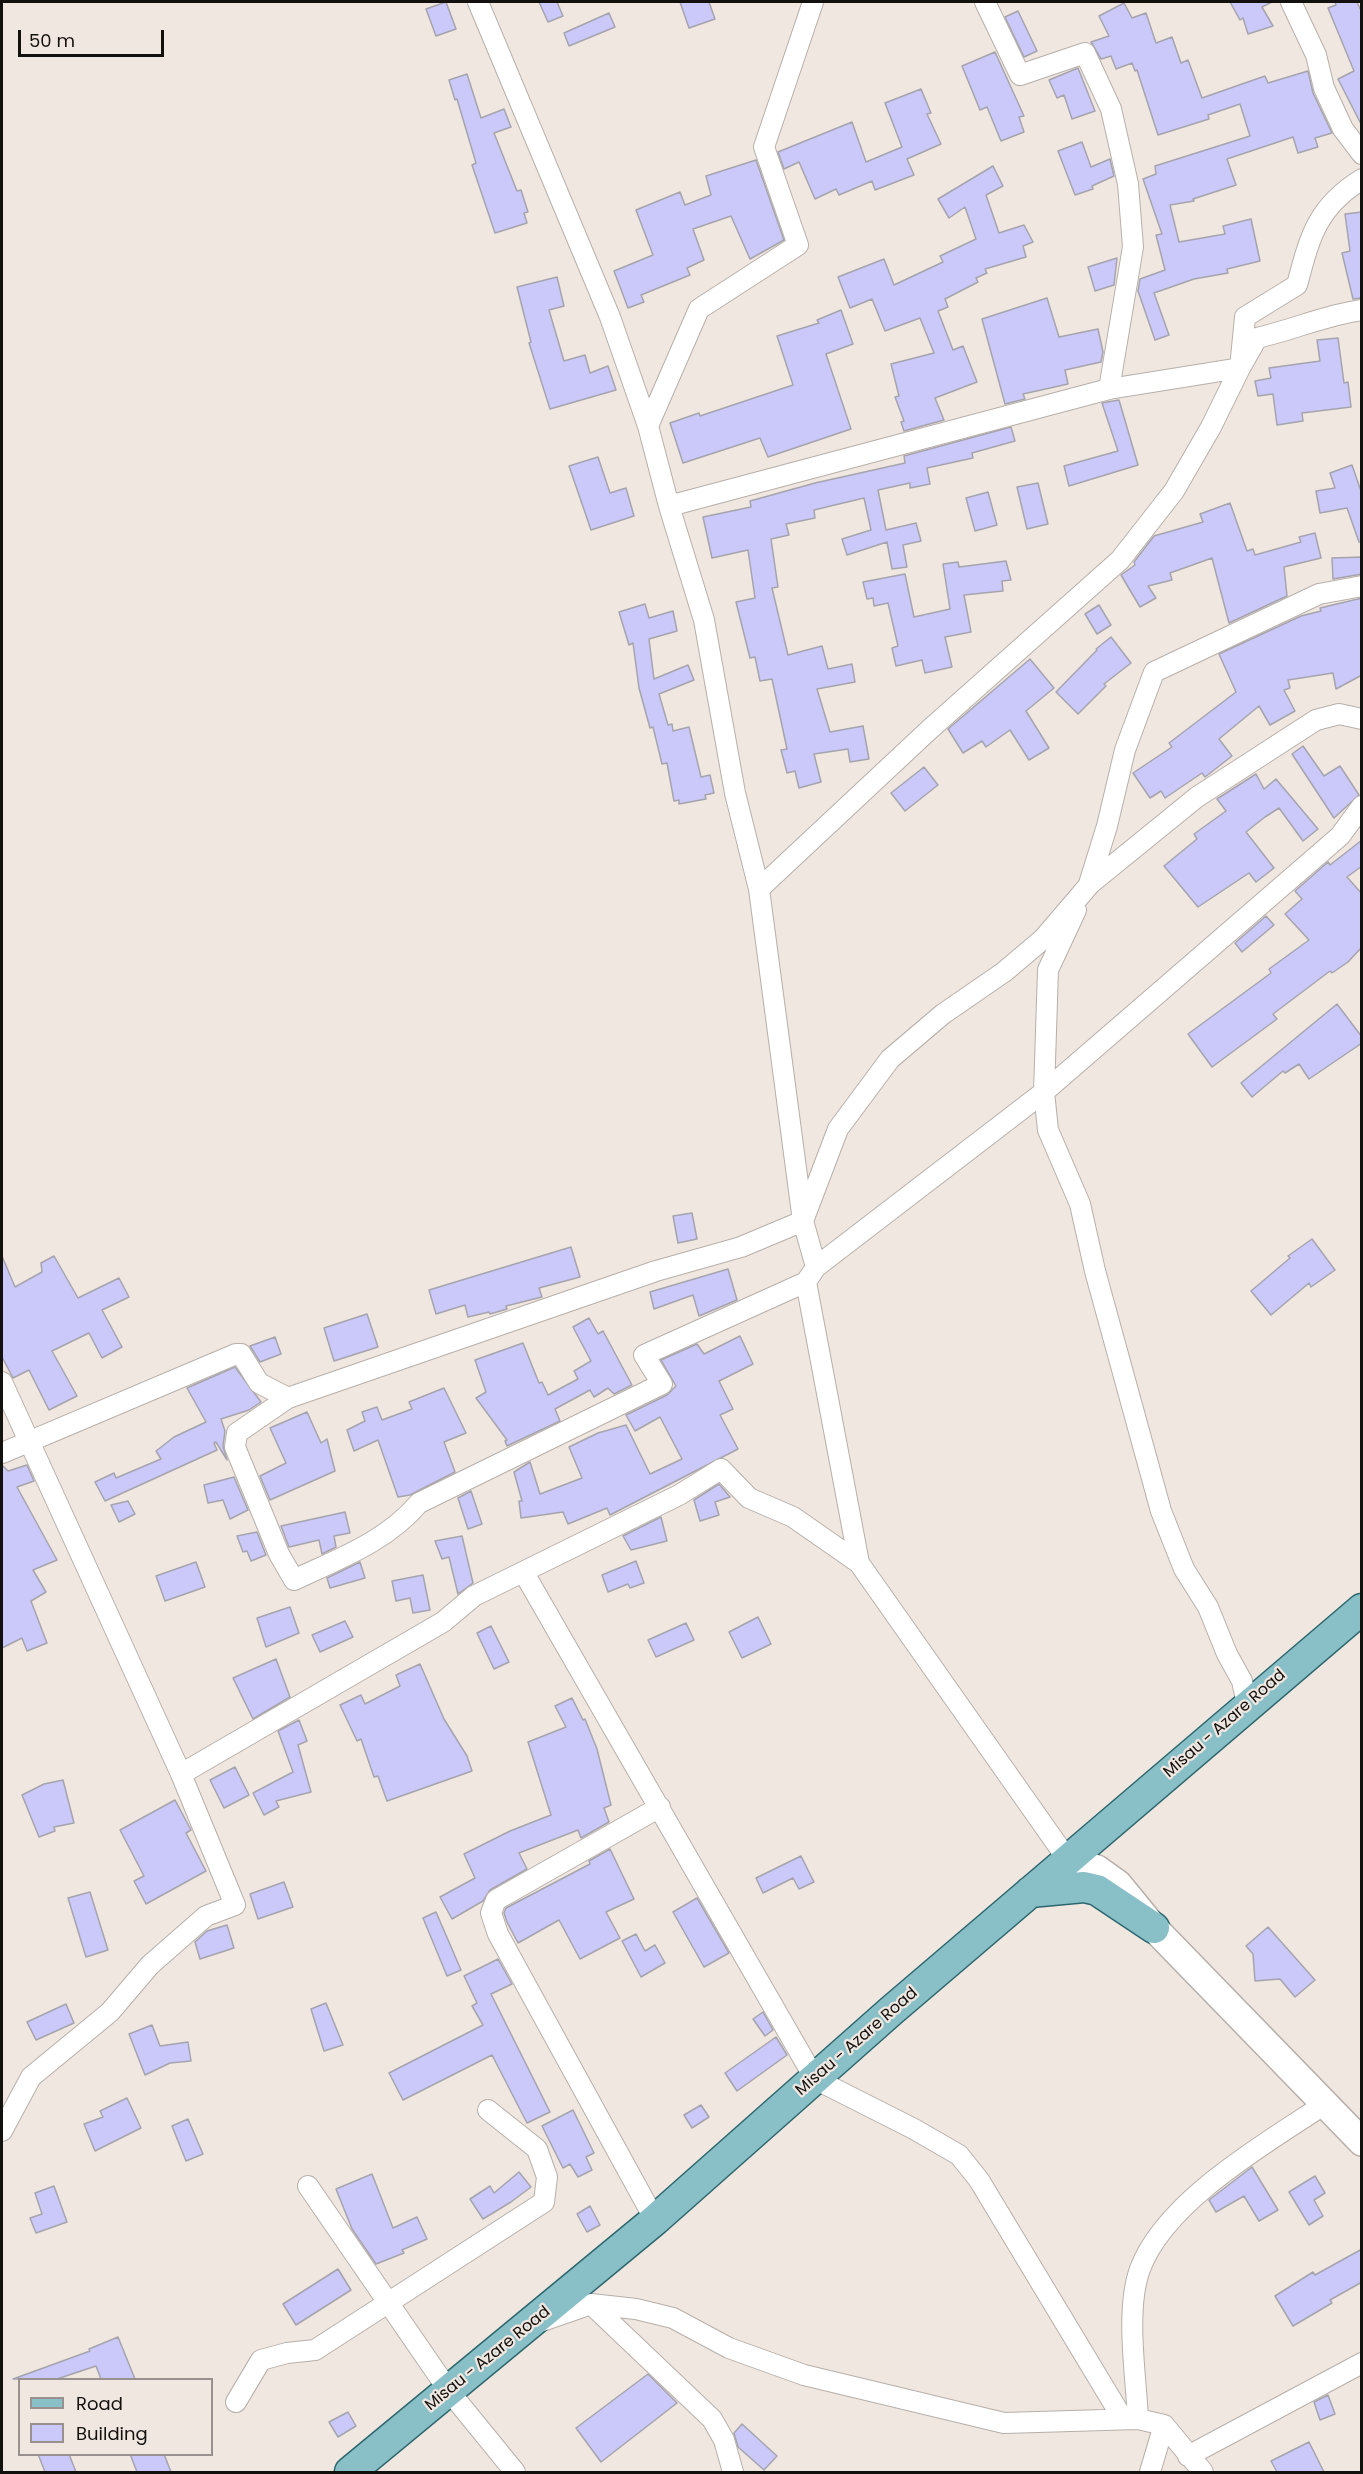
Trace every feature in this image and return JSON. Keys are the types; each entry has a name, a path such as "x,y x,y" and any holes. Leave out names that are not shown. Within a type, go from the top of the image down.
{"main road":[{"name":"Misau - Azare Road","path":"350,2472 655,2220 1247,1704 1362,1609"},
{"path":"1030,1892 1084,1887 1097,1890 1154,1928"}],"street":[{"path":"478,2 610,318 648,426 669,506 704,620 735,793 759,889 811,1275 859,1563"},
{"path":"648,426 699,309 798,245 764,147 813,2"},
{"path":"985,2 1020,75 1085,53 1111,109 1128,184 1133,247 1109,388"},
{"path":"1291,2 1316,55 1324,88 1343,129 1362,154"},
{"path":"1240,368 1245,317 1297,285 1312,231 1339,193 1362,179"},
{"path":"759,889 929,730 1120,560 1174,491 1211,427 1257,338 1292,330 1345,312 1362,310"},
{"path":"669,506 1109,388 1240,368"},
{"path":"1247,1704 1242,1681 1227,1654 1208,1607 1184,1569 1161,1511 1095,1270 1080,1204 1048,1130 1044,1092 1048,970 1090,884 1125,750 1154,672 1319,594 1362,586"},
{"path":"1362,719 1339,714 1316,720 1197,797 1090,884 1043,939 1004,972 943,1014 890,1059 838,1129 803,1221 741,1247 656,1271 288,1398 237,1433 235,1447 279,1554 294,1580 383,1537 403,1522 419,1503 662,1383 644,1355 811,1275 1044,1092 1340,836 1362,806"},
{"path":"2,1453 236,1354 241,1354 258,1383 288,1398"},
{"path":"2,1382 181,1774 236,1905 207,1916 150,1965 110,2012 31,2077 2,2131"},
{"path":"181,1774 443,1622 474,1596 680,1495 721,1469 749,1498 793,1517 859,1563 1068,1860 1107,1874 1154,1928 1362,2142"},
{"path":"524,1573 815,2079 914,2128 959,2155 979,2180 1130,2419"},
{"path":"655,2220 498,1934 491,1913 496,1900 660,1808"},
{"path":"1130,2419 1133,2307 1140,2270 1159,2234 1226,2169 1324,2104"},
{"path":"236,2402 261,2360 287,2353 315,2350 544,2202 548,2176 537,2149 488,2110"},
{"path":"308,2186 449,2391 515,2472"},
{"path":"591,2304 712,2419 724,2440 733,2472"},
{"path":"529,2325 591,2304 636,2309 673,2318 729,2348 804,2375 1004,2423 1130,2419 1164,2425 1203,2472"},
{"path":"1188,2456 1362,2363"},
{"path":"1150,2472 1164,2425"}],"building":[{"path":"446,2 456,29 436,36 426,9"},
{"path":"539,2 557,2 563,16 548,22"},
{"path":"680,2 709,2 715,19 689,28"},
{"path":"1230,2 1272,2 1262,7 1273,26 1248,34 1243,18 1240,20"},
{"path":"1335,2 1357,2 1362,13 1362,126 1338,79 1354,71 1328,8 1336,5"},
{"path":"1124,3 1132,18 1146,13 1156,43 1172,37 1181,63 1188,60 1202,98 1265,76 1268,83 1308,71 1313,93 1332,133 1315,138 1318,147 1298,153 1293,137 1227,159 1236,185 1193,199 1194,201 1170,205 1179,242 1225,234 1223,226 1251,219 1260,261 1227,269 1228,273 1194,279 1154,293 1169,335 1155,340 1138,291 1140,279 1165,270 1156,235 1162,234 1143,179 1156,174 1155,166 1250,136 1240,104 1208,115 1209,119 1158,135 1137,70 1135,71 1132,63 1116,69 1111,56 1101,59 1091,42 1109,36 1099,16"},
{"path":"1018,11 1037,51 1024,57 1005,17"},
{"path":"609,13 615,27 569,46 564,33"},
{"path":"995,52 1024,116 1019,117 1024,132 1001,141 987,107 980,110 962,66"},
{"path":"1078,68 1095,111 1072,119 1064,95 1057,98 1049,80"},
{"path":"467,74 481,118 504,109 511,127 494,133 517,191 521,190 528,212 524,213 527,223 495,233 472,165 476,163 449,80"},
{"path":"921,89 931,113 927,114 941,144 907,159 914,175 875,190 872,181 839,195 836,189 815,199 799,162 784,169 778,152 852,122 866,162 902,147 885,103"},
{"path":"1082,142 1091,167 1110,159 1114,176 1092,186 1093,189 1075,195 1058,151"},
{"path":"756,160 784,240 750,259 731,216 693,229 704,260 687,268 690,275 641,295 644,302 628,308 614,271 653,255 636,210 680,192 685,205 711,195 706,176"},
{"path":"993,166 1003,186 986,195 999,233 1024,225 1033,242 1023,246 1026,257 985,269 987,273 976,278 978,282 945,299 948,307 938,311 953,350 963,346 977,382 935,398 944,420 904,431 901,422 904,421 895,397 899,396 891,364 934,353 920,318 885,331 872,299 850,308 838,277 884,259 894,285 943,262 940,256 976,239 965,207 949,218 938,199"},
{"path":"1362,212 1362,298 1353,299 1342,253 1350,251 1345,214"},
{"path":"1117,258 1114,285 1095,291 1088,267"},
{"path":"557,277 564,306 549,310 564,361 585,355 590,373 608,366 616,390 550,409 529,343 531,342 517,287"},
{"path":"1047,298 1059,337 1098,329 1103,352 1101,362 1065,370 1068,384 1023,394 1025,399 1005,404 982,319"},
{"path":"841,310 853,344 826,354 851,429 768,457 760,438 683,463 670,423 699,413 700,416 793,385 777,336 819,323 817,320"},
{"path":"1338,338 1344,383 1348,382 1351,407 1302,413 1303,421 1277,425 1273,394 1258,396 1255,381 1271,378 1269,368 1320,361 1317,340"},
{"path":"1119,400 1138,465 1069,486 1064,466 1118,451 1102,403"},
{"path":"1011,427 1015,441 972,453 973,458 927,468 930,484 910,488 910,483 878,490 886,530 916,523 921,541 903,545 907,567 892,569 887,542 847,555 842,539 871,530 864,498 814,510 815,518 786,524 789,535 771,539 778,587 772,588 788,655 822,646 828,669 852,664 855,682 817,689 830,732 863,726 869,759 850,762 848,749 814,754 821,782 799,788 795,771 787,773 781,750 787,749 772,679 760,681 755,657 750,658 736,602 755,598 748,550 712,558 703,517 751,507 750,501 815,483 905,463 904,456"},
{"path":"598,457 610,493 626,488 634,516 591,530 569,466"},
{"path":"1352,465 1362,494 1362,542 1359,542 1347,508 1320,513 1316,491 1335,488 1330,473"},
{"path":"1038,483 1048,524 1027,529 1017,487"},
{"path":"988,492 997,525 975,531 966,498"},
{"path":"1230,503 1247,551 1253,549 1255,555 1301,542 1299,537 1315,533 1321,558 1284,567 1287,596 1229,623 1212,558 1170,573 1172,580 1148,586 1156,598 1140,607 1121,575 1135,565 1134,562 1154,536 1203,522 1200,514"},
{"path":"1362,557 1362,574 1333,579 1332,558"},
{"path":"1006,561 1011,580 1002,581 1003,591 964,595 971,632 945,637 952,667 925,673 922,660 896,666 892,648 898,646 888,603 874,606 873,598 867,599 863,582 905,574 914,617 950,609 943,564 958,562 959,567"},
{"path":"1362,598 1362,675 1336,689 1333,673 1288,680 1290,688 1284,690 1295,711 1270,725 1259,706 1219,739 1232,756 1205,777 1202,773 1165,798 1161,791 1150,798 1133,773 1172,747 1169,743 1236,692 1219,654 1301,616 1321,611 1320,608"},
{"path":"645,604 649,618 673,611 677,631 649,639 654,679 688,665 694,680 659,694 668,725 672,724 673,731 689,727 701,777 710,775 714,793 705,795 706,799 679,804 679,800 674,801 667,763 662,764 653,727 650,728 639,688 633,643 629,645 619,612"},
{"path":"1099,605 1111,625 1097,634 1085,614"},
{"path":"1111,637 1131,663 1104,684 1106,686 1078,714 1056,692 1096,649"},
{"path":"1030,659 1054,688 1026,711 1049,748 1029,760 1010,730 986,747 982,741 963,753 948,729"},
{"path":"1303,746 1324,776 1340,766 1359,795 1334,818 1292,754"},
{"path":"924,767 938,785 905,811 891,793"},
{"path":"1256,774 1264,789 1276,779 1318,829 1303,841 1279,808 1265,817 1246,832 1274,868 1256,882 1249,873 1198,907 1164,866 1197,839 1194,834 1226,811 1217,799"},
{"path":"1362,840 1362,866 1347,877 1362,894 1362,947 1348,962 1332,973 1330,971 1273,1014 1277,1019 1212,1067 1188,1034 1271,973 1269,969 1309,940 1285,914 1302,899 1295,891 1328,862 1330,865"},
{"path":"1266,916 1274,925 1242,952 1235,943"},
{"path":"1337,1004 1362,1037 1362,1043 1309,1079 1299,1064 1285,1073 1283,1071 1252,1097 1241,1083"},
{"path":"692,1213 697,1239 678,1243 673,1216"},
{"path":"1312,1239 1335,1270 1311,1287 1309,1283 1271,1315 1251,1291 1290,1258 1288,1256"},
{"path":"571,1247 580,1277 539,1288 542,1297 506,1306 507,1309 490,1314 489,1312 468,1317 465,1305 436,1314 429,1290"},
{"path":"2,1256 15,1287 42,1272 41,1263 54,1256 78,1298 119,1278 129,1297 102,1310 122,1347 102,1358 89,1333 52,1351 77,1396 49,1410 29,1370 13,1378 2,1357"},
{"path":"728,1269 737,1300 699,1316 693,1295 654,1309 650,1292"},
{"path":"367,1314 378,1347 334,1361 324,1328"},
{"path":"589,1318 598,1334 603,1331 632,1385 614,1394 608,1388 594,1397 590,1390 555,1409 560,1421 507,1446 505,1441 507,1440 476,1398 486,1392 475,1360 523,1343 539,1383 542,1382 548,1395 578,1379 574,1371 591,1361 573,1327"},
{"path":"740,1336 753,1364 719,1381 733,1409 720,1415 738,1449 610,1515 607,1508 568,1524 563,1512 521,1518 519,1501 522,1501 514,1472 530,1462 540,1494 582,1478 569,1447 598,1433 626,1425 650,1474 682,1459 660,1417 635,1431 626,1415 667,1395 676,1386 661,1360 697,1344 704,1354"},
{"path":"275,1337 281,1354 260,1362 250,1346"},
{"path":"235,1367 261,1402 249,1410 221,1419 225,1431 223,1446 227,1460 216,1442 214,1443 217,1450 105,1501 95,1482 114,1473 116,1478 161,1459 156,1451 174,1437 206,1422 187,1388"},
{"path":"444,1388 466,1433 444,1442 455,1472 410,1495 398,1497 378,1440 354,1451 347,1430 365,1421 362,1412 377,1407 382,1420 412,1409 409,1402"},
{"path":"307,1412 321,1443 327,1439 335,1471 270,1500 260,1476 286,1463 270,1428"},
{"path":"2,1465 8,1471 27,1465 34,1481 17,1487 57,1560 33,1570 46,1592 31,1601 47,1643 27,1651 22,1638 2,1648"},
{"path":"234,1477 248,1510 230,1519 223,1500 208,1503 204,1485"},
{"path":"719,1484 730,1497 715,1502 719,1515 700,1521 694,1500"},
{"path":"471,1491 482,1524 468,1529 458,1498"},
{"path":"128,1501 135,1514 119,1522 111,1505"},
{"path":"345,1512 350,1533 334,1536 336,1547 322,1554 319,1540 289,1547 281,1526"},
{"path":"661,1517 667,1541 631,1550 623,1536"},
{"path":"257,1532 266,1555 251,1561 247,1551 243,1552 237,1536"},
{"path":"462,1536 473,1583 458,1594 449,1557 442,1559 435,1541"},
{"path":"636,1561 644,1583 630,1588 628,1584 608,1592 602,1575"},
{"path":"196,1562 205,1587 165,1601 156,1576"},
{"path":"360,1562 365,1578 330,1588 327,1578"},
{"path":"423,1575 430,1610 413,1613 410,1598 396,1601 392,1581"},
{"path":"290,1607 299,1633 266,1647 257,1618"},
{"path":"758,1617 771,1644 742,1658 729,1632"},
{"path":"345,1621 353,1637 320,1652 312,1635"},
{"path":"686,1623 694,1640 656,1657 648,1640"},
{"path":"491,1626 509,1662 494,1669 477,1633"},
{"path":"276,1659 290,1697 253,1719 233,1678"},
{"path":"420,1664 444,1719 467,1756 472,1771 387,1801 378,1776 374,1777 361,1739 357,1741 340,1705 361,1695 365,1704 400,1686 396,1675"},
{"path":"572,1698 583,1720 585,1719 597,1749 611,1805 604,1808 609,1822 581,1838 578,1830 519,1853 527,1869 490,1890 483,1901 452,1919 440,1897 475,1878 464,1854 510,1831 551,1815 528,1742 566,1727 555,1706"},
{"path":"299,1720 307,1741 298,1745 311,1792 276,1801 279,1807 264,1815 253,1793 293,1772 278,1731"},
{"path":"235,1767 249,1795 224,1808 210,1780"},
{"path":"63,1780 74,1823 54,1827 55,1831 39,1837 22,1795 44,1784"},
{"path":"175,1800 191,1830 186,1833 206,1871 146,1904 134,1881 144,1876 120,1830"},
{"path":"610,1849 634,1899 606,1912 620,1938 580,1959 559,1920 518,1943 507,1922 504,1913 506,1908 590,1864 589,1861"},
{"path":"801,1856 814,1882 799,1889 793,1878 763,1893 756,1878"},
{"path":"284,1882 293,1907 258,1919 250,1894"},
{"path":"90,1892 108,1950 86,1957 68,1898"},
{"path":"697,1898 729,1953 704,1967 673,1912"},
{"path":"436,1912 461,1970 447,1976 423,1918"},
{"path":"227,1925 234,1948 200,1959 195,1942 207,1931"},
{"path":"1268,1927 1315,1980 1295,1997 1280,1979 1255,1981 1253,1954 1246,1946"},
{"path":"636,1934 645,1951 655,1945 665,1963 641,1977 622,1941"},
{"path":"498,1959 512,1984 491,1994 550,2112 527,2123 492,2055 403,2100 389,2073 483,2025 472,2006 477,2003 464,1976"},
{"path":"326,2003 343,2045 324,2051 311,2009"},
{"path":"66,2004 74,2023 36,2040 27,2022"},
{"path":"763,2012 773,2030 765,2036 753,2019"},
{"path":"152,2025 160,2046 188,2042 191,2061 170,2063 145,2075 129,2034"},
{"path":"776,2037 787,2055 737,2091 725,2073"},
{"path":"127,2098 141,2128 95,2151 84,2124 103,2117 100,2111"},
{"path":"701,2105 709,2117 692,2128 684,2115"},
{"path":"573,2110 594,2153 586,2157 592,2170 578,2177 570,2164 563,2168 542,2126"},
{"path":"188,2119 203,2154 186,2161 172,2126"},
{"path":"1252,2167 1278,2210 1259,2221 1244,2196 1216,2212 1209,2200"},
{"path":"519,2172 531,2187 483,2219 470,2199 490,2186 494,2193"},
{"path":"372,2174 393,2228 417,2217 427,2239 402,2250 404,2253 376,2264 352,2229 336,2189"},
{"path":"1315,2176 1325,2193 1314,2200 1323,2216 1309,2225 1289,2192"},
{"path":"54,2186 67,2222 36,2233 30,2218 42,2214 35,2193"},
{"path":"590,2206 600,2225 587,2232 577,2214"},
{"path":"1362,2249 1362,2282 1330,2300 1332,2303 1293,2326 1275,2296 1313,2272 1315,2275"},
{"path":"338,2269 351,2290 296,2325 283,2304"},
{"path":"118,2337 135,2378 101,2378 96,2366 60,2378 13,2379 90,2351 89,2349"},
{"path":"648,2374 677,2403 601,2462 576,2428"},
{"path":"1328,2395 1335,2414 1320,2420 1314,2402"},
{"path":"348,2412 356,2426 338,2437 329,2422"},
{"path":"742,2424 777,2456 764,2470 738,2447 734,2433"},
{"path":"1309,2442 1324,2472 1277,2472 1271,2461"},
{"path":"39,2456 70,2456 76,2472 45,2472"},
{"path":"131,2456 165,2456 171,2472 137,2472"}]}
